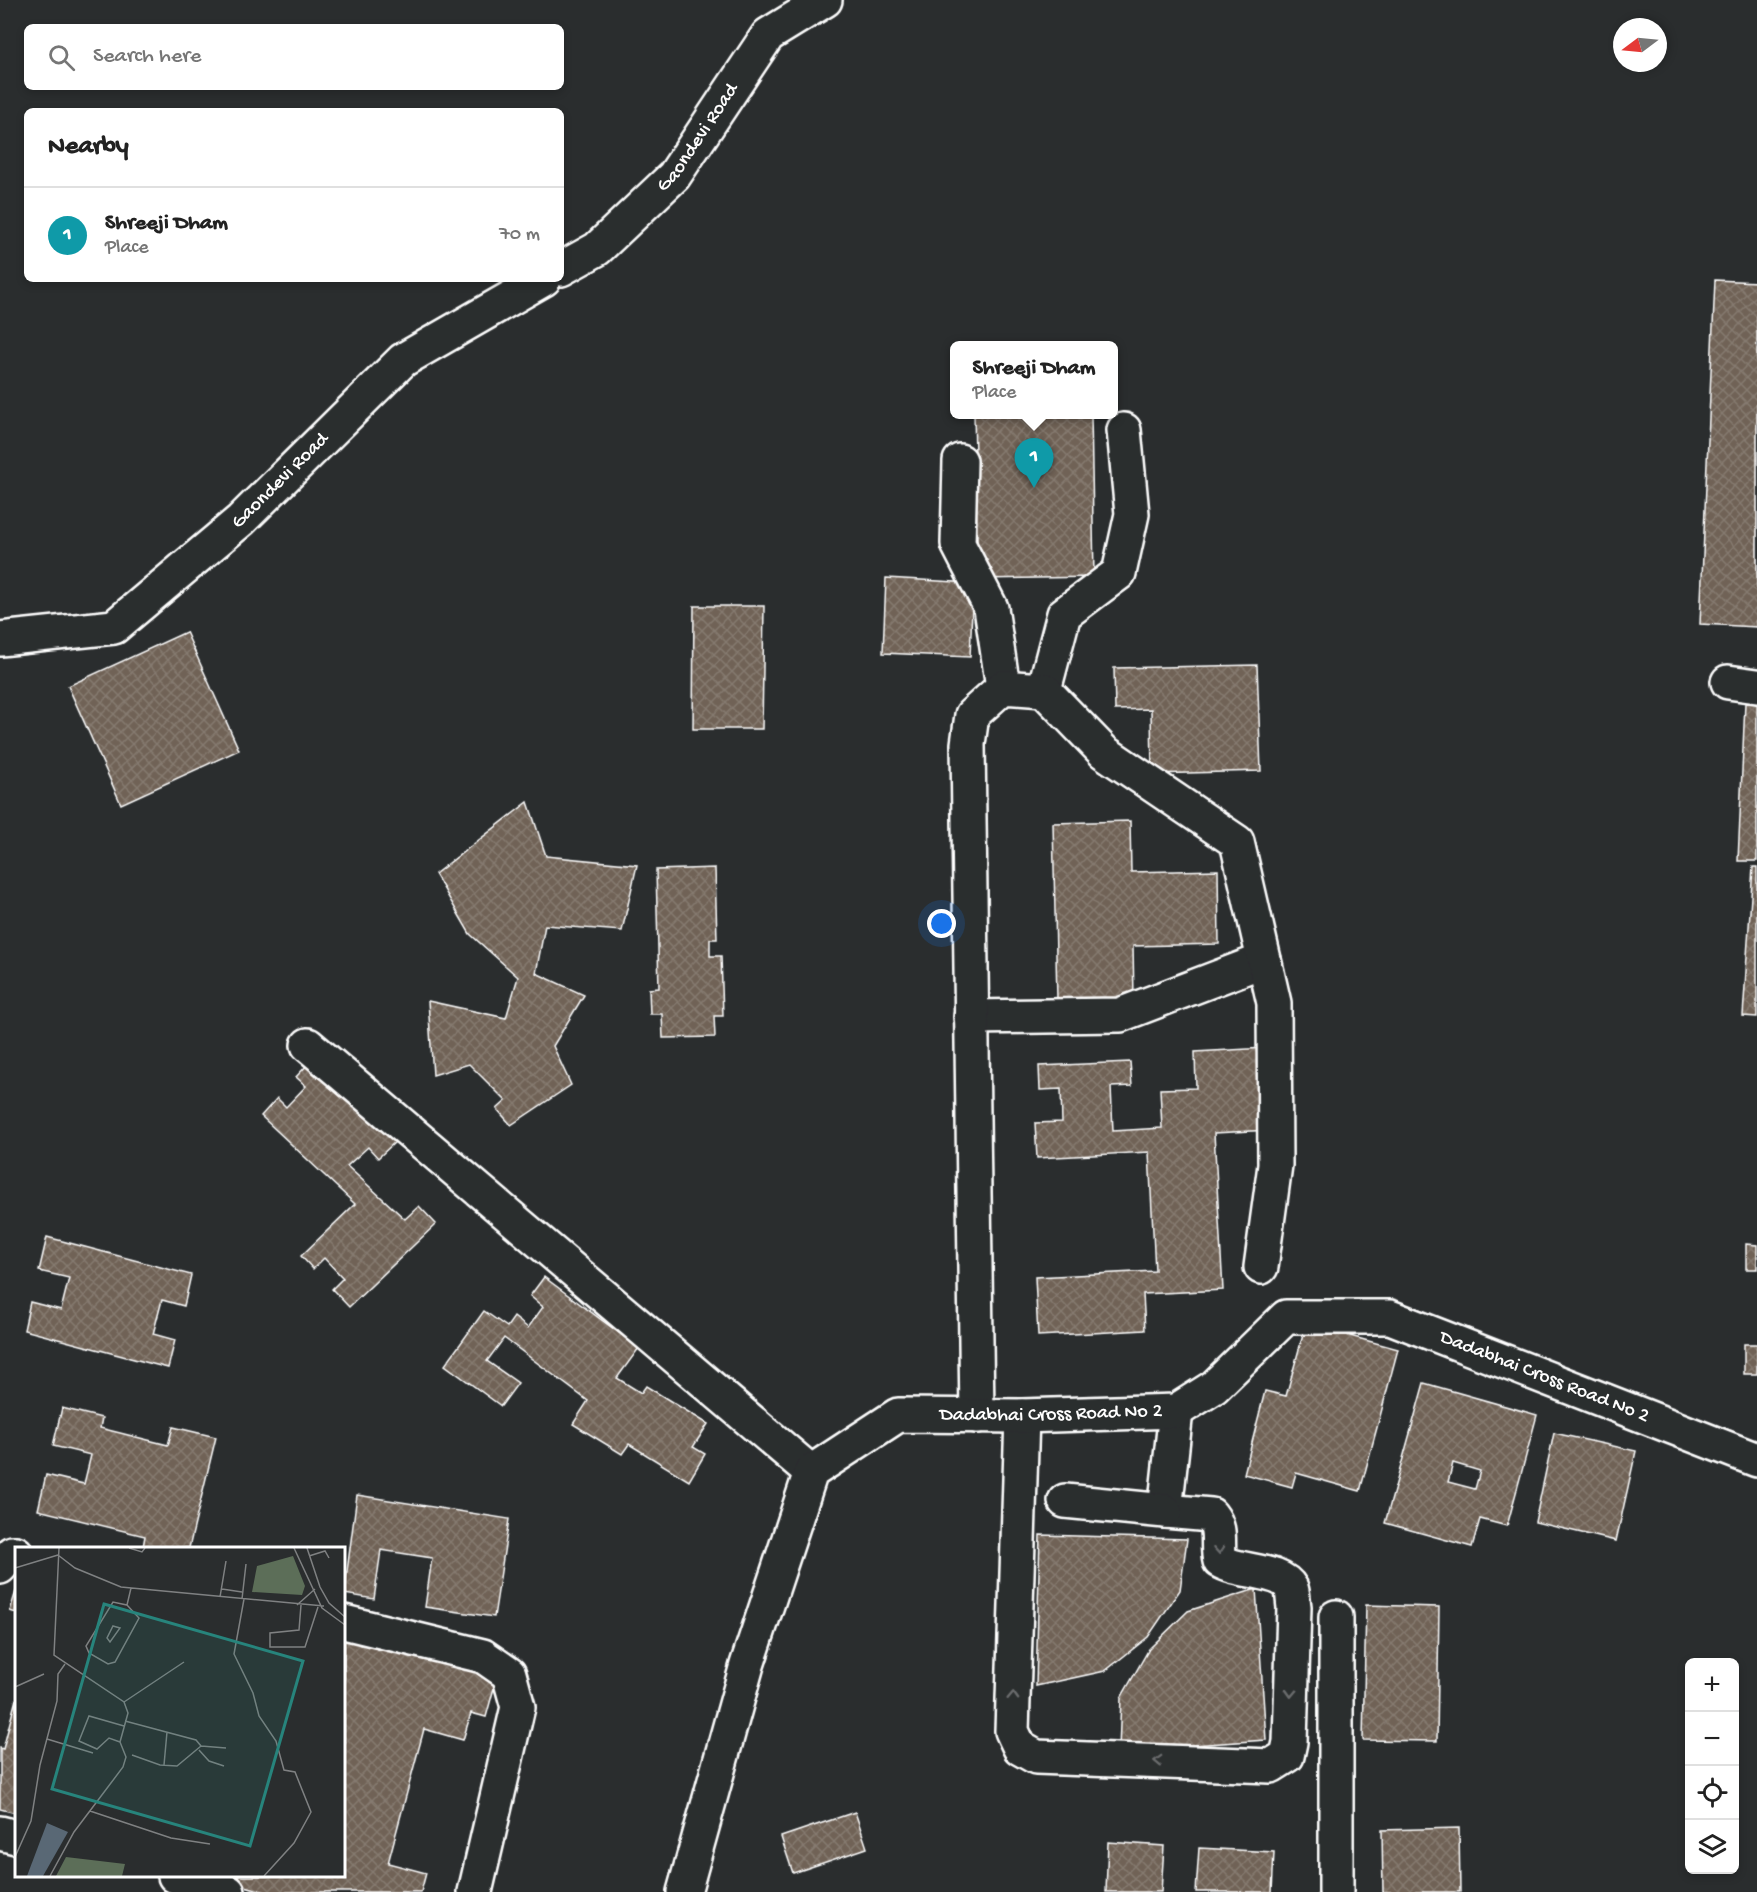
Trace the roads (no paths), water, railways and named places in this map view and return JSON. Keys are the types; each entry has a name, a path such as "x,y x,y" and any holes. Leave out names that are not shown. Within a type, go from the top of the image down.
{"street":[{"name":"Gaondevi Road","path":"564,267 597,249 674,176 768,35 825,0"},
{"name":"Gaondevi Road","path":"0,639 114,627 240,520 402,360 539,282"},
{"path":"1044,690 1064,614 1119,573 1132,514 1124,430"},
{"path":"960,461 958,544 991,608 1003,687"},
{"path":"976,1416 968,744 972,715 1003,687 1044,690 1104,752 1238,842 1275,1003 1275,1165 1261,1267"},
{"path":"971,1017 1120,1015 1264,960"},
{"path":"308,1045 811,1472 747,1665 684,1892"},
{"name":"Dadabhai Cross Road No 2","path":"811,1472 898,1415 1022,1416 1166,1411 1214,1387 1286,1317 1390,1317 1757,1461"},
{"path":"1148,1477 1166,1411"},
{"path":"1165,1511 1166,1411"},
{"path":"1022,1416 1012,1731 1020,1748 1036,1757 1271,1766 1287,1756 1290,1742 1292,1588 1281,1577 1231,1567 1220,1561 1217,1549 1220,1532 1211,1515 1065,1501"},
{"path":"0,1567 12,1553 15,1553"},
{"path":"1336,1617 1336,1892"},
{"path":"345,1622 483,1656 509,1674 518,1707 476,1892"},
{"path":"0,1833 15,1837"},
{"path":"186,1877 228,1892"}],"place":[{"name":"Shreeji Dham","path":"1034,488"}]}
